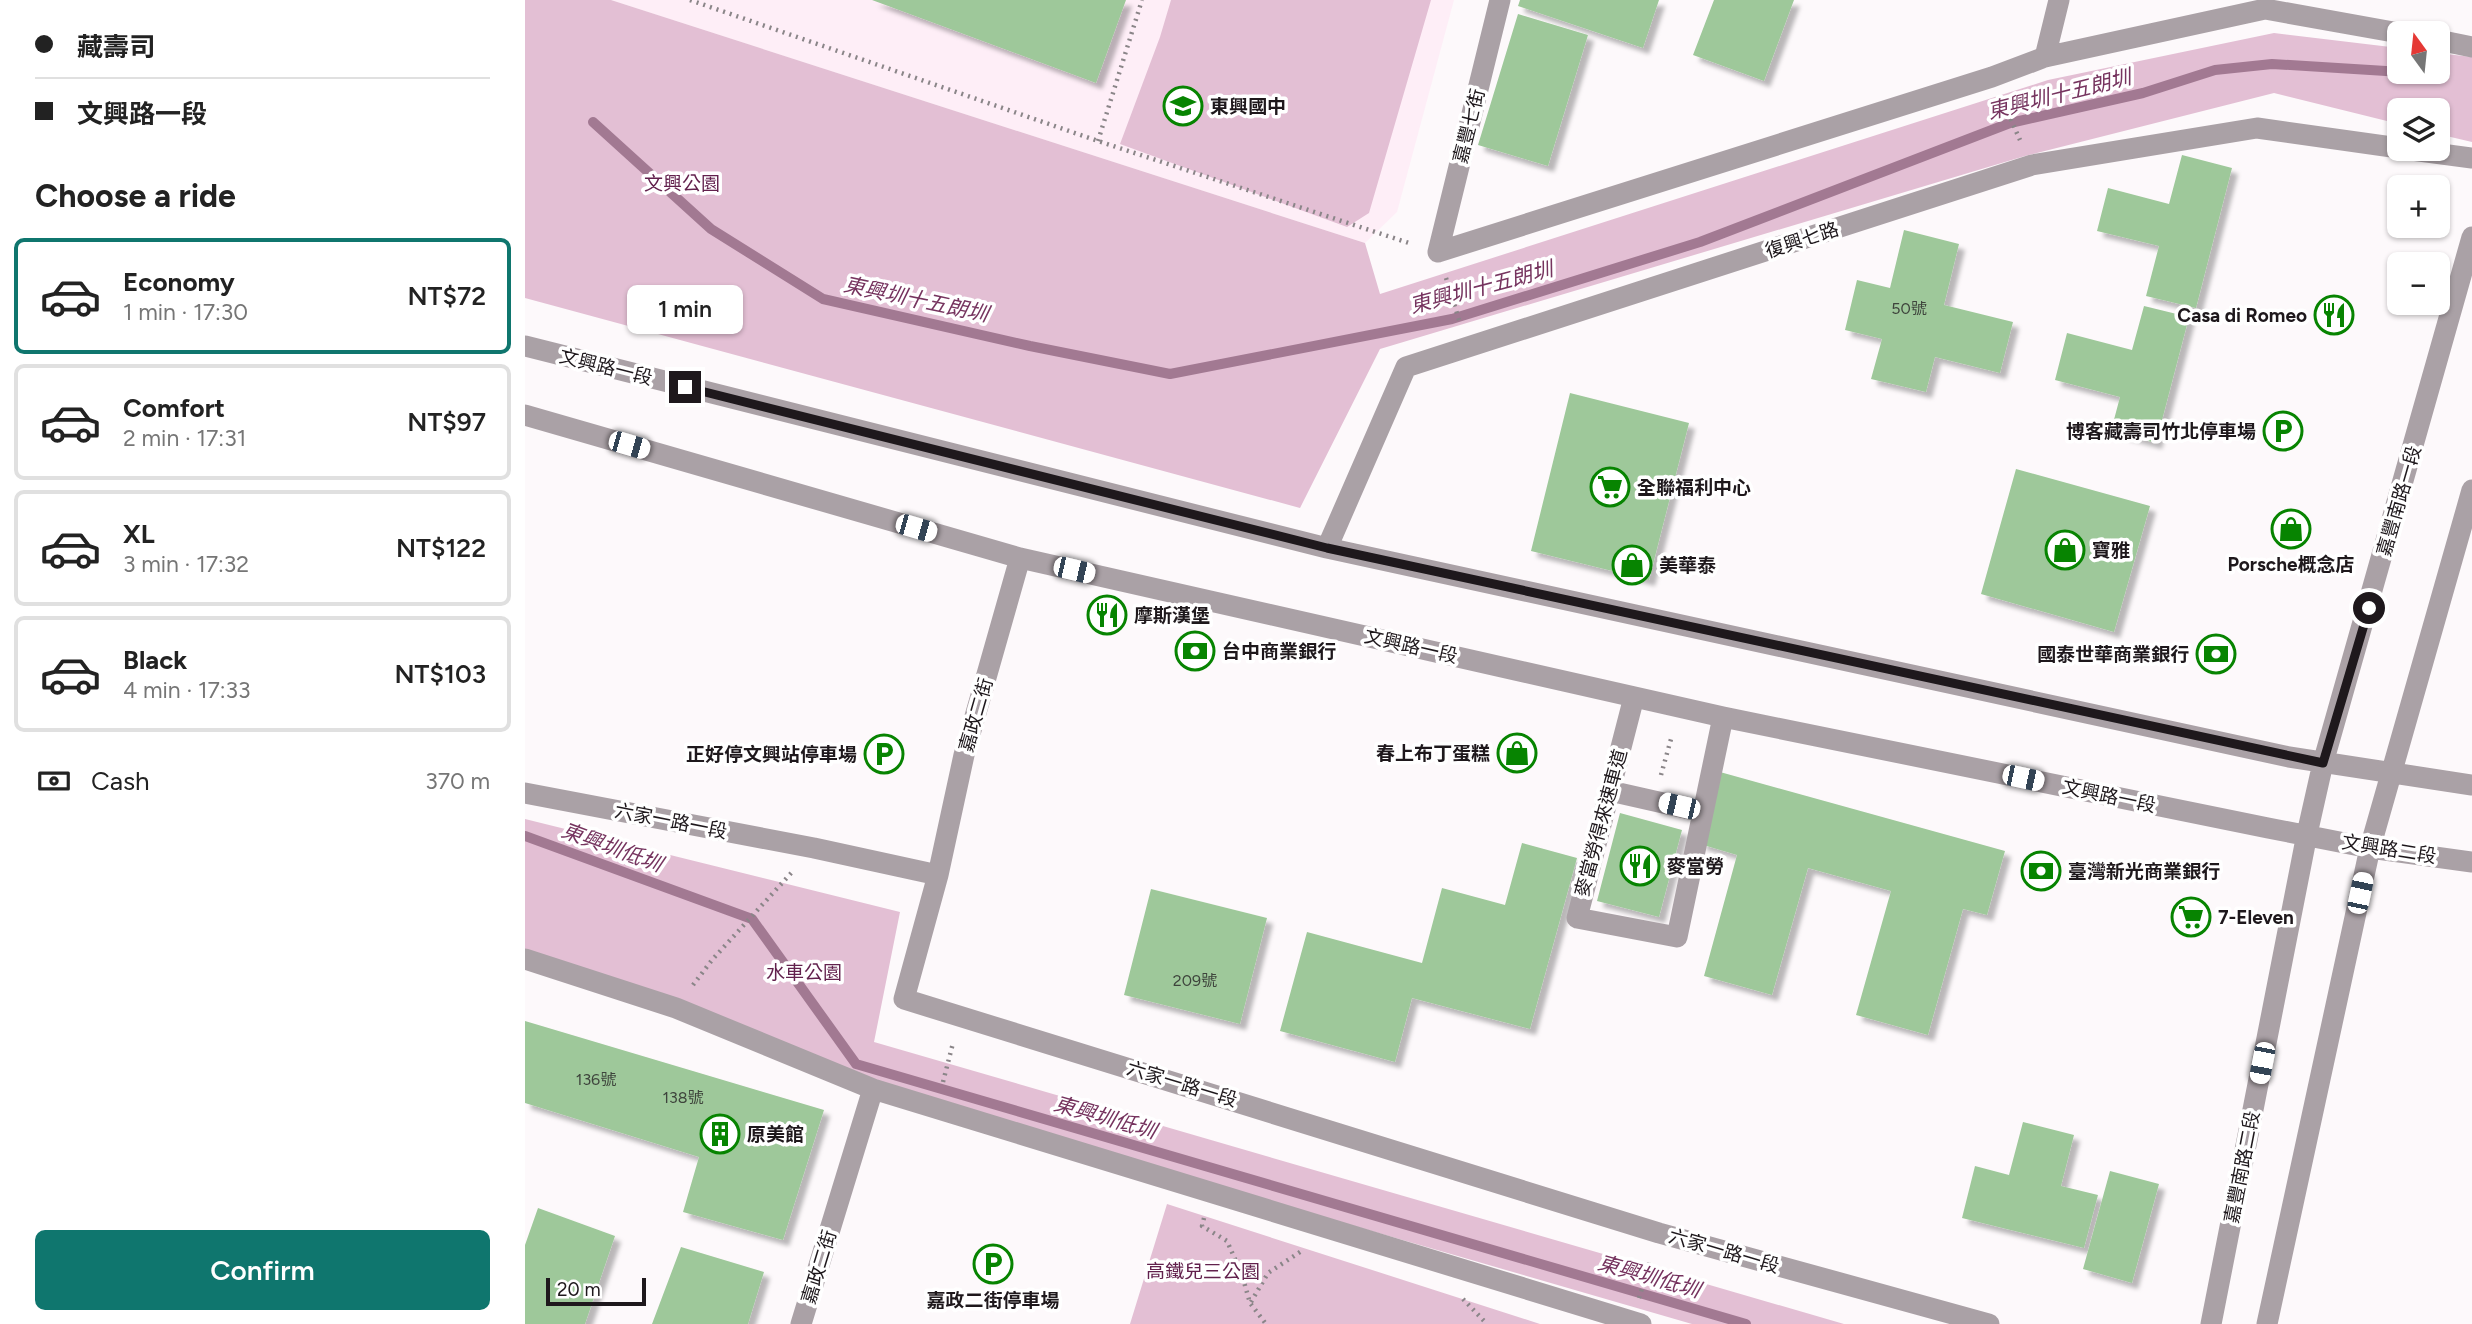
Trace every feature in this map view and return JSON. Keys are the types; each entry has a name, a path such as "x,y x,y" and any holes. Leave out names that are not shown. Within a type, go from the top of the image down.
{"street":[{"name":"嘉豐七街","path":"1438,252 1500,0"},
{"path":"2045,57 2059,0"},
{"path":"1438,252 1992,77 2045,57 2265,9 2387,31"},
{"path":"2450,42 2472,47"},
{"name":"復興七路","path":"1327,548 1406,367 2032,166 2257,128 2387,146"},
{"name":"復興七路","path":"2450,155 2472,158"},
{"name":"嘉豐南路一段","path":"2323,763 2472,237"},
{"name":"文興路一段","path":"525,346 1327,548 2323,763"},
{"name":"文興路一段","path":"525,415 1020,558 1723,717 2307,834"},
{"path":"2267,1324 2370,848 2472,489"},
{"name":"嘉政二街","path":"938,875 964,755 1020,558"},
{"name":"麥當勞得來速車道","path":"1634,697 1577,918 1677,937 1723,717"},
{"path":"2323,763 2472,785"},
{"name":"嘉豐南路二段","path":"2211,1324 2323,763"},
{"path":"1610,791 1703,812"},
{"name":"六家一路一段","path":"525,793 814,848 938,875 904,999 1659,1233 1989,1324"},
{"name":"文興路二段","path":"2307,834 2370,848 2472,862"},
{"path":"525,959 676,1009 873,1089 1634,1323"},
{"name":"嘉政二街","path":"801,1324 873,1089"}],"path":[{"path":"690,0 1098,141 1438,252 1467,348"},
{"path":"1098,141 1142,0"},
{"path":"1992,77 2032,166"},
{"path":"712,960 814,848"},
{"path":"936,1109 960,1015"},
{"path":"1205,1215 1202,1226 1227,1241 1242,1275 1250,1303 1266,1324"},
{"path":"1634,1323 1659,1233"},
{"path":"1250,1303 1268,1273 1307,1247"},
{"path":"1455,1292 1487,1324"}],"shaded area":[{"name":"東興國中","path":"611,0 1454,0 1397,212 1365,243"}],"green space":[{"name":"文興公園","path":"525,0 611,0 1365,243 1380,294 2048,80 2274,33 2387,47 2387,84 2450,84 2450,54 2472,57 2472,142 2450,137 2450,98 2387,98 2387,121 2274,93 2025,156 1380,349 1300,508 525,298"},
{"path":"1171,0 1431,0 1369,213 1347,227 1120,144"},
{"name":"水車公園","path":"525,819 900,912 874,1042 1844,1324 1692,1324 865,1084 525,952"},
{"name":"高鐵兒三公園","path":"1167,1204 1540,1324 1130,1324"}],"building":[{"path":"872,0 1126,0 1096,83"},
{"path":"1520,0 1659,0 1643,48 1518,6"},
{"path":"1714,0 1794,0 1764,81 1693,55"},
{"path":"1518,14 1588,35 1548,166 1478,145"},
{"path":"2182,155 2232,168 2196,308 2146,296 2159,246 2097,231 2108,188 2169,204"},
{"path":"1904,230 1959,244 1944,305 2013,322 2000,373 1935,357 1926,392 1871,379 1882,339 1845,330 1857,280 1890,288"},
{"path":"2144,306 2189,317 2156,443 2111,431 2120,397 2055,380 2067,333 2132,350"},
{"name":"全聯福利中心","path":"1570,393 1689,423 1649,580 1531,551"},
{"name":"寶雅","path":"2016,469 2150,506 2114,632 1981,594"},
{"path":"1720,772 2005,851 1987,915 1963,909 1928,1035 1856,1015 1891,891 1808,868 1772,995 1704,976 1737,855 1700,844"},
{"name":"麥當勞","path":"1620,813 1682,830 1659,917 1597,901"},
{"path":"1522,843 1577,858 1530,1029 1412,998 1395,1062 1280,1031 1307,932 1422,963 1442,888 1505,905"},
{"path":"1151,889 1267,918 1240,1024 1124,995"},
{"name":"原美館","path":"525,1021 824,1110 783,1240 683,1212 699,1157 525,1103"},
{"path":"2023,1122 2074,1135 2061,1186 2098,1195 2084,1248 1962,1218 1975,1166 2009,1175"},
{"path":"2110,1171 2159,1184 2132,1283 2083,1269"},
{"path":"538,1208 615,1236 585,1324 525,1324 525,1245"},
{"path":"681,1247 764,1272 748,1324 652,1324"}],"waterway":[{"name":"東興圳十五朗圳","path":"593,122 711,229 823,299 1030,346 1170,374 1452,319 1700,242 2010,123 2143,93 2215,70 2272,64 2387,71"},
{"name":"東興圳低圳","path":"525,836 752,919 856,1064 1746,1324"}],"place":[{"name":"東興國中","path":"1183,106"},
{"name":"Casa di Romeo","path":"2334,315"},
{"name":"博客藏壽司竹北停車場","path":"2283,431"},
{"name":"全聯福利中心","path":"1610,487"},
{"name":"Porsche概念店","path":"2291,529"},
{"name":"寶雅","path":"2065,550"},
{"name":"美華泰","path":"1632,565"},
{"name":"摩斯漢堡","path":"1107,615"},
{"name":"台中商業銀行","path":"1195,651"},
{"name":"國泰世華商業銀行","path":"2216,654"},
{"name":"春上布丁蛋糕","path":"1517,753"},
{"name":"正好停文興站停車場","path":"884,754"},
{"name":"麥當勞","path":"1640,866"},
{"name":"臺灣新光商業銀行","path":"2041,871"},
{"name":"7-Eleven","path":"2191,917"},
{"name":"原美館","path":"720,1134"},
{"name":"嘉政二街停車場","path":"993,1264"}],"route":[{"path":"685,387 1327,548 2323,763 2369,608"}]}
